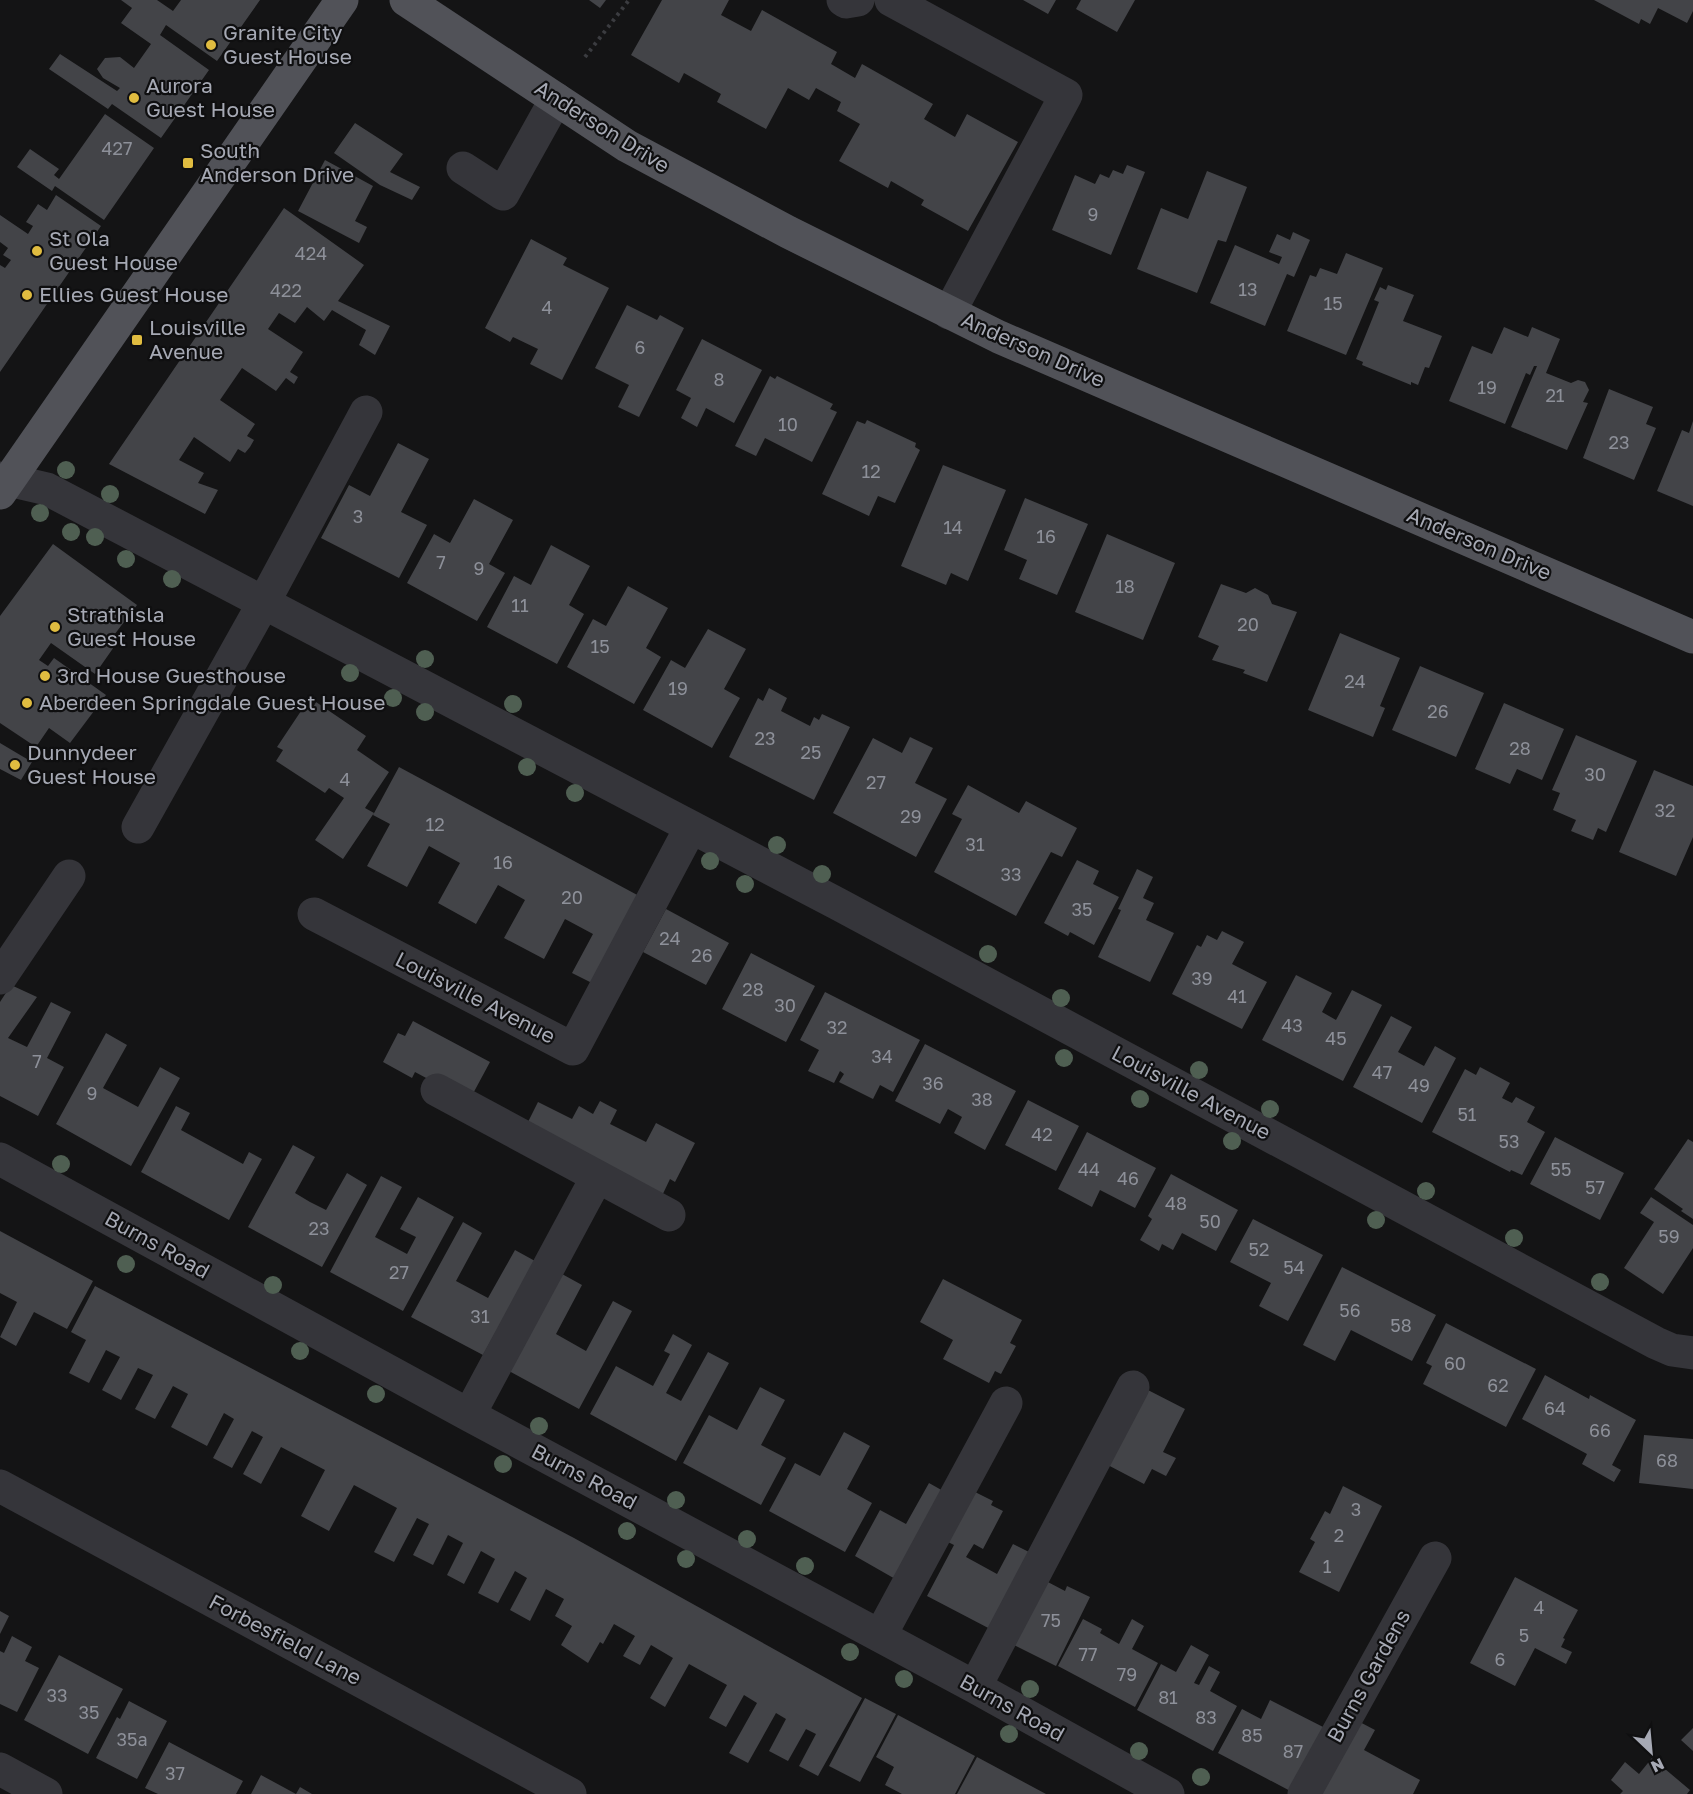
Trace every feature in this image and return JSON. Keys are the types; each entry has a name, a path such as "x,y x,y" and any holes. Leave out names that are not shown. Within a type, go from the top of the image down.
{"main road":[{"path":"3,484 342,0"},
{"name":"Anderson Drive","path":"406,0 627,146 788,232 949,313 999,337 1693,637"}],"street":[{"path":"843,0 846,2 858,0"},
{"path":"891,0 1066,96 949,313"},
{"path":"463,168 502,194 556,99"},
{"path":"138,827 264,602 366,412"},
{"name":"Louisville Avenue","path":"3,484 48,489 691,827 1656,1343 1672,1350 1693,1353"},
{"name":"Louisville Avenue","path":"314,914 573,1049 691,827"},
{"path":"0,978 69,876"},
{"path":"437,1090 669,1215"},
{"name":"Burns Road","path":"0,1160 975,1687 1168,1794"},
{"path":"469,1415 597,1177"},
{"path":"975,1687 1133,1387"},
{"path":"880,1636 1006,1403"},
{"name":"Forbesfield Lane","path":"0,1486 570,1794"},
{"name":"Burns Gardens","path":"1304,1794 1435,1558"},
{"path":"0,1769 46,1794"}],"path":[{"path":"585,57 629,0"}],"building":[{"path":"121,0 157,0 173,11 181,0 260,0 217,61 166,25 160,35 209,70 161,138 112,104 108,109 49,69 60,54 117,91 120,88 103,78 97,69 105,58 120,57 134,68 151,44 121,23 132,8"},
{"path":"589,0 606,0 600,8"},
{"path":"662,0 729,0 721,15 751,31 762,10 837,52 831,64 855,78 862,64 933,104 924,119 955,137 967,114 1018,142 968,231 921,205 924,200 891,181 888,188 839,161 860,124 837,111 841,102 816,88 809,100 788,88 766,129 717,102 721,94 684,73 679,83 631,55"},
{"path":"1023,0 1056,0 1048,14"},
{"path":"1081,0 1135,0 1117,32 1076,9"},
{"path":"1594,0 1693,0 1693,11 1687,23 1658,8 1650,24 1641,19 1639,24"},
{"path":"105,114 154,148 104,220 55,186 52,191 17,167 30,149 59,169 54,175 59,179"},
{"path":"355,123 403,154 390,172 420,187 412,200 380,185 334,153"},
{"path":"325,160 373,186 355,221 367,227 359,243 298,211"},
{"path":"1127,165 1145,172 1111,255 1052,230 1075,175 1095,184 1100,174 1109,178 1113,170 1123,174"},
{"path":"1207,171 1247,187 1226,242 1218,240 1197,293 1137,269 1161,208 1188,219"},
{"path":"56,195 101,226 0,372 0,265 5,268 11,260 3,255 8,248 0,242 0,215 28,234 33,226 26,222 38,204 47,210"},
{"path":"284,208 364,265 338,301 390,326 375,355 359,345 366,330 332,310 324,321 307,307 295,323 279,313 268,329 303,352 290,372 298,377 294,384 286,378 276,391 242,368 220,400 255,424 247,436 254,440 250,447 245,453 238,449 230,462 194,437 179,460 204,473 198,483 218,490 205,514 109,464"},
{"path":"1293,232 1310,240 1294,277 1287,274 1265,326 1210,303 1235,245 1279,264 1282,257 1269,252 1277,234 1290,240"},
{"path":"531,239 567,258 563,265 609,288 562,380 530,364 538,349 513,337 510,342 485,328"},
{"path":"1346,253 1383,268 1346,355 1287,331 1310,275 1316,277 1320,268 1337,274"},
{"path":"1388,285 1414,295 1403,321 1442,336 1429,368 1425,367 1418,385 1411,382 1411,385 1362,365 1363,362 1356,359 1379,302 1374,300 1380,287 1386,290"},
{"path":"627,305 657,320 660,315 684,328 639,417 618,407 629,385 595,368"},
{"path":"1504,327 1528,337 1532,327 1560,339 1546,373 1571,383 1578,380 1585,382 1589,390 1583,402 1588,403 1567,450 1511,427 1537,366 1534,366 1530,375 1526,373 1505,424 1449,401 1472,346 1492,354"},
{"path":"702,339 762,370 734,423 706,408 697,427 681,418 691,398 676,390"},
{"path":"770,376 775,379 777,376 833,404 830,409 837,412 812,462 765,438 756,456 735,446"},
{"path":"1609,389 1653,407 1646,424 1656,428 1634,480 1583,458"},
{"path":"867,420 916,443 915,447 920,450 895,503 878,496 869,516 822,494 857,421 865,424"},
{"path":"1693,421 1693,506 1657,491 1682,430 1689,433"},
{"path":"398,443 429,459 401,512 427,525 399,578 321,538 349,485 370,496"},
{"path":"943,465 1006,490 968,581 951,573 946,585 901,566"},
{"path":"1025,498 1088,524 1057,595 1019,579 1027,560 1004,550"},
{"path":"474,499 513,520 489,564 505,573 477,621 407,583 434,534 450,543"},
{"path":"1107,534 1175,563 1143,640 1075,612"},
{"path":"53,544 137,605 111,639 116,644 95,674 51,643 39,660 48,666 54,658 106,695 70,743 49,728 36,747 0,723 0,616"},
{"path":"551,545 590,566 569,605 584,614 557,664 487,627 514,576 531,585"},
{"path":"1221,584 1246,593 1255,588 1268,595 1272,604 1297,612 1267,682 1243,673 1245,670 1212,660 1219,646 1198,637"},
{"path":"628,586 668,608 646,648 661,657 634,704 567,667 593,619 606,626"},
{"path":"708,629 746,649 724,689 740,698 712,748 643,710 671,660 685,668"},
{"path":"1340,633 1400,658 1380,706 1385,708 1373,737 1308,710"},
{"path":"1420,666 1484,693 1456,757 1392,730"},
{"path":"769,688 787,698 781,711 810,726 814,717 819,720 822,714 850,727 814,800 729,757 758,698 763,701"},
{"path":"316,702 366,736 357,750 389,772 365,808 374,813 343,859 315,840 344,798 329,788 325,793 276,761 283,750 277,747 305,705 312,710"},
{"path":"1504,703 1564,729 1542,780 1517,769 1510,784 1475,769"},
{"path":"1576,735 1637,761 1606,832 1598,828 1593,840 1571,831 1576,820 1553,810 1560,793 1552,790"},
{"path":"910,737 933,748 915,783 947,799 916,857 833,813 873,738 902,753"},
{"name":"Dunnydeer Guest House","path":"0,743 32,762 21,780 0,769"},
{"path":"399,767 641,897 594,984 572,973 593,934 565,919 544,959 504,938 525,900 498,885 476,924 438,903 460,863 429,846 407,887 367,866 390,824 373,815"},
{"path":"1654,770 1693,786 1693,837 1676,876 1619,852"},
{"path":"968,785 1019,813 1026,801 1077,828 1062,857 1051,852 1016,916 934,872 962,819 952,814"},
{"path":"1077,860 1099,871 1093,884 1119,897 1094,945 1070,932 1068,936 1044,923"},
{"path":"1137,869 1153,877 1143,898 1154,903 1146,920 1174,933 1150,982 1098,957 1121,910 1118,909"},
{"path":"666,909 729,943 706,985 643,952"},
{"path":"1222,931 1244,942 1232,964 1267,982 1242,1029 1172,994 1197,945 1201,947 1207,935 1217,940"},
{"path":"751,953 815,986 786,1042 722,1009"},
{"path":"1296,975 1332,993 1322,1012 1336,1020 1352,990 1382,1005 1343,1081 1262,1040"},
{"path":"11,985 37,997 8,1038 27,1047 51,1002 71,1012 47,1058 64,1067 38,1116 0,1096 0,1002"},
{"path":"825,992 920,1040 893,1092 880,1085 873,1099 839,1082 844,1074 840,1071 834,1083 808,1071 819,1050 800,1040"},
{"path":"1391,1016 1412,1027 1398,1052 1424,1066 1435,1046 1456,1058 1422,1123 1353,1087"},
{"path":"413,1021 490,1062 469,1101 415,1072 412,1078 383,1062 398,1033 405,1036"},
{"path":"106,1033 127,1045 103,1088 138,1107 160,1067 180,1078 131,1166 56,1124"},
{"path":"925,1044 1016,1091 985,1150 954,1133 962,1117 948,1109 940,1124 895,1101"},
{"path":"1480,1067 1510,1083 1502,1098 1512,1103 1516,1097 1535,1107 1527,1122 1545,1132 1522,1175 1511,1170 1510,1172 1432,1132 1465,1069 1476,1075"},
{"path":"1028,1100 1079,1126 1056,1171 1005,1145"},
{"path":"600,1101 617,1110 610,1124 646,1142 656,1123 695,1143 675,1182 670,1179 660,1200 524,1130 538,1102 572,1119 579,1106 593,1114"},
{"path":"176,1106 190,1113 181,1130 243,1164 249,1152 262,1159 229,1220 141,1172"},
{"path":"1087,1132 1156,1168 1135,1208 1100,1190 1092,1207 1058,1189"},
{"path":"1555,1137 1624,1173 1600,1220 1530,1184"},
{"path":"1688,1139 1693,1142 1693,1219 1681,1211 1683,1209 1654,1189"},
{"path":"293,1145 315,1157 295,1193 310,1202 326,1210 347,1173 367,1185 322,1267 248,1227"},
{"path":"1171,1174 1238,1210 1216,1251 1182,1233 1173,1250 1162,1244 1159,1251 1140,1240 1152,1219 1148,1216"},
{"path":"381,1176 402,1187 375,1237 407,1254 416,1237 400,1229 418,1197 454,1217 403,1311 330,1272"},
{"path":"1651,1197 1693,1225 1693,1248 1663,1294 1624,1268 1654,1222 1640,1213"},
{"path":"1253,1219 1323,1255 1288,1321 1259,1306 1271,1283 1230,1262"},
{"path":"463,1222 482,1233 456,1281 488,1298 515,1250 535,1261 483,1355 411,1317"},
{"path":"0,1231 93,1281 67,1329 34,1312 16,1346 0,1337 17,1302 0,1293"},
{"path":"1342,1267 1436,1315 1412,1361 1351,1330 1335,1361 1303,1345"},
{"path":"562,1274 582,1285 556,1334 586,1351 613,1301 632,1311 579,1409 509,1371"},
{"path":"943,1279 1022,1320 1010,1343 1016,1346 1001,1374 995,1371 989,1383 943,1359 953,1340 920,1322"},
{"path":"95,1286 574,1538 862,1698 818,1776 799,1766 816,1734 806,1729 788,1761 769,1751 786,1719 776,1713 748,1763 729,1753 757,1703 744,1695 726,1727 709,1718 727,1685 689,1664 665,1707 650,1698 673,1658 651,1645 640,1665 623,1656 635,1636 614,1624 603,1644 600,1642 588,1663 561,1645 572,1626 555,1616 564,1599 546,1589 530,1621 510,1610 527,1578 515,1571 498,1603 478,1593 495,1559 481,1551 464,1584 447,1575 463,1543 448,1535 433,1565 413,1555 429,1524 417,1518 394,1562 374,1552 397,1508 354,1485 329,1531 301,1516 325,1470 281,1447 261,1484 243,1474 263,1437 252,1431 232,1468 213,1458 234,1419 224,1413 207,1446 171,1427 188,1394 173,1386 155,1419 135,1409 153,1375 138,1368 121,1400 102,1390 120,1357 106,1350 89,1383 69,1373 86,1340 71,1332"},
{"path":"1446,1323 1536,1369 1506,1427 1423,1384 1432,1366 1426,1363"},
{"path":"673,1334 692,1345 666,1393 681,1401 708,1352 729,1363 676,1461 590,1414 616,1366 653,1386 670,1354 664,1351"},
{"path":"1545,1375 1589,1399 1590,1395 1636,1420 1612,1465 1621,1470 1614,1482 1582,1464 1587,1454 1522,1419"},
{"path":"760,1387 785,1400 761,1445 786,1458 761,1505 683,1463 709,1415 737,1430"},
{"path":"1144,1388 1185,1409 1163,1452 1176,1458 1166,1476 1152,1469 1144,1484 1104,1463"},
{"path":"844,1432 870,1446 847,1489 872,1503 845,1552 769,1511 795,1463 820,1476"},
{"path":"1644,1435 1693,1439 1693,1489 1639,1483"},
{"path":"929,1483 945,1492 897,1580 855,1556 880,1510 906,1524"},
{"path":"1343,1486 1382,1506 1339,1592 1299,1572 1315,1542 1310,1539 1325,1511 1330,1514"},
{"path":"975,1492 993,1501 991,1505 1003,1511 983,1549 974,1544 966,1557 997,1574 1013,1544 1031,1553 994,1631 927,1596 954,1545 946,1541"},
{"path":"1515,1577 1578,1610 1563,1638 1565,1639 1561,1647 1572,1652 1566,1664 1535,1648 1515,1686 1470,1663"},
{"path":"1044,1580 1065,1591 1067,1586 1090,1597 1056,1666 1012,1644"},
{"path":"0,1611 9,1616 0,1634"},
{"path":"1083,1619 1102,1629 1100,1633 1119,1644 1132,1619 1144,1626 1132,1649 1158,1663 1135,1707 1058,1666"},
{"path":"12,1636 32,1647 25,1661 39,1668 17,1712 0,1704 0,1651 4,1653"},
{"path":"1191,1645 1209,1655 1194,1683 1199,1685 1209,1666 1220,1672 1210,1691 1237,1706 1213,1751 1137,1710 1161,1664 1176,1672"},
{"path":"59,1655 123,1689 88,1754 24,1720"},
{"path":"865,1698 896,1714 860,1782 829,1766"},
{"path":"1270,1700 1329,1730 1296,1794 1218,1753 1242,1709 1261,1719"},
{"path":"129,1701 167,1721 137,1779 96,1758 117,1717 120,1719"},
{"path":"898,1715 975,1756 955,1794 902,1794 885,1785 894,1767 876,1757"},
{"path":"1354,1719 1375,1730 1364,1750 1420,1780 1413,1794 1314,1794"},
{"path":"1693,1728 1693,1751 1681,1740"},
{"path":"169,1742 243,1781 236,1794 158,1794 145,1788"},
{"path":"977,1757 1018,1779 1046,1794 957,1794"},
{"path":"1652,1758 1690,1790 1687,1794 1620,1794 1623,1791 1611,1780 1625,1762 1639,1774"},
{"path":"261,1775 296,1794 251,1794"},
{"path":"300,1787 312,1794 296,1794"}],"place":[{"name":"Granite City Guest House","path":"211,45"},
{"name":"Aurora Guest House","path":"134,98"},
{"name":"South Anderson Drive","path":"188,163"},
{"name":"St Ola Guest House","path":"37,251"},
{"name":"Ellies Guest House","path":"27,295"},
{"name":"Louisville Avenue","path":"137,340"},
{"name":"Strathisla Guest House","path":"55,627"},
{"name":"3rd House Guesthouse","path":"45,676"},
{"name":"Aberdeen Springdale Guest House","path":"27,703"},
{"name":"Dunnydeer Guest House","path":"15,765"}]}
